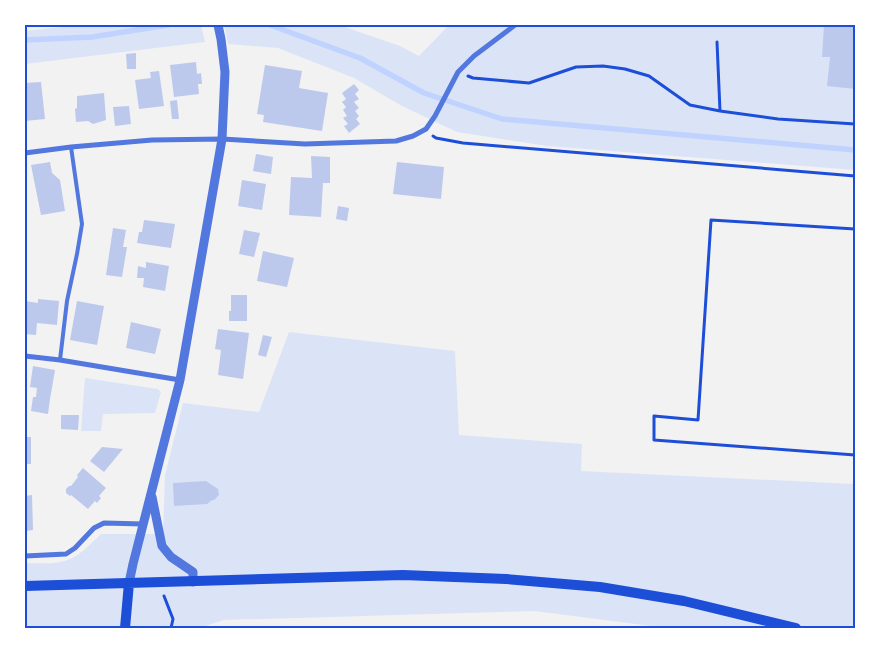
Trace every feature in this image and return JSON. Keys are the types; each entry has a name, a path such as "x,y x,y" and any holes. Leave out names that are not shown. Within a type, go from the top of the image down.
{"main road":[{"path":"25,586 403,575 506,579 600,587 675,599 796,628"},
{"path":"125,628 129,583"}],"street":[{"path":"129,583 180,380 222,139 225,72 218,25"},
{"path":"25,153 152,140 222,139 305,144 396,141 414,136 426,129 458,72 474,56 515,25"},
{"path":"25,356 180,380"},
{"path":"151,495 162,546 171,557 193,572 192,582"},
{"path":"25,556 66,554 75,548 94,528 104,523 144,524"}],"lane":[{"path":"60,360 67,302 82,224 71,147"}],"path":[{"path":"717,42 720,111"},
{"path":"458,72 473,78 529,83 576,67 603,66 649,76 690,105 778,119 855,124"},
{"path":"426,129 436,138 463,143 855,176"},
{"path":"855,229 710,220 698,420 654,416 654,440 855,455"}],"shaded area":[{"path":"81,25 201,25 205,42 25,64 25,31"},
{"path":"224,25 339,25 400,46 419,56 449,25 855,25 855,170 547,146 457,132 402,106 354,78 278,48 228,44"},
{"path":"289,332 455,351 459,435 582,444 581,471 855,484 855,628 666,628 535,611 224,620 199,628 25,628 25,563 65,561 82,551 101,534 163,534 165,475 183,403 259,412"},
{"path":"85,378 158,389 161,392 155,413 103,414 101,431 81,431"}],"building":[{"path":"824,25 855,25 855,89 827,86 830,57 822,57"},
{"path":"136,53 136,69 127,69 126,54"},
{"path":"196,62 197,74 201,73 202,84 198,84 199,94 174,97 170,65"},
{"path":"265,65 302,71 299,88 328,93 322,131 263,122 264,115 257,114"},
{"path":"159,71 164,106 139,109 135,80 151,78 150,72"},
{"path":"41,82 45,119 25,121 25,83"},
{"path":"354,84 359,90 355,94 359,99 354,102 359,108 355,111 359,116 356,119 360,124 349,133 344,126 348,124 343,118 347,116 343,110 346,107 342,102 346,99 342,93"},
{"path":"104,93 106,120 93,124 88,121 76,122 77,96"},
{"path":"177,100 179,119 172,119 170,101"},
{"path":"129,106 131,124 115,126 113,107"},
{"path":"256,154 273,157 271,174 253,171"},
{"path":"311,156 330,157 330,183 323,183 321,217 289,215 291,177 312,178"},
{"path":"50,162 52,173 60,180 65,211 41,215 31,165"},
{"path":"397,162 444,167 441,199 393,194"},
{"path":"242,180 266,184 262,210 238,206"},
{"path":"338,206 349,208 347,221 336,219"},
{"path":"144,220 175,224 171,248 137,243 139,232 142,232"},
{"path":"113,228 126,230 123,247 127,247 122,277 106,275"},
{"path":"244,230 260,233 254,257 239,254"},
{"path":"263,251 294,258 287,287 257,281"},
{"path":"146,262 169,266 165,291 143,287 144,278 137,278 138,266 146,268"},
{"path":"231,295 247,295 247,321 229,321"},
{"path":"38,299 59,301 57,325 37,323 36,335 25,334 25,301 38,303"},
{"path":"77,301 104,306 97,345 70,340"},
{"path":"131,322 161,329 155,354 126,348"},
{"path":"218,329 249,333 243,379 218,375 221,350 215,349"},
{"path":"263,335 272,337 266,357 258,355"},
{"path":"33,366 55,370 48,414 31,411 33,397 36,397 37,388 30,387"},
{"path":"61,415 79,415 78,430 61,429"},
{"path":"25,437 31,437 31,464 25,464"},
{"path":"102,447 123,449 104,472 90,461"},
{"path":"83,468 106,488 99,496 101,498 97,503 95,501 88,509 66,493 66,489 71,486"},
{"path":"206,481 218,489 219,495 214,500 207,504 174,506 173,483"},
{"path":"32,495 33,530 25,531 25,496"}],"waterway":[{"path":"25,40 92,37 168,25"},
{"path":"270,25 360,58 424,93 502,119 855,150"}]}
